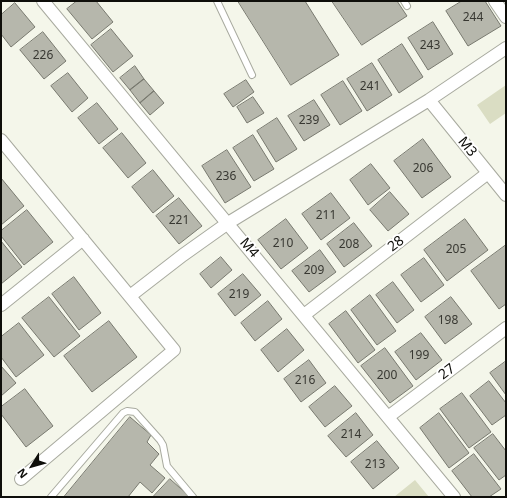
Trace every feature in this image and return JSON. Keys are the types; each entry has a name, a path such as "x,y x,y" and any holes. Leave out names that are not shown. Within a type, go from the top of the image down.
{"street":[{"name":"M4","path":"43,1 454,497"},
{"path":"495,1 506,17"},
{"path":"130,296 228,223 429,100 506,48"},
{"name":"M3","path":"429,100 506,195"},
{"path":"3,146 83,239 174,350 21,479"},
{"name":"28","path":"304,315 488,173"},
{"path":"1,305 83,239"},
{"name":"27","path":"388,417 506,329"}],"lane":[{"path":"217,1 252,75"},
{"path":"51,497 117,419 127,411 135,412 160,440 163,446 167,466 193,497"}],"green space":[{"path":"506,85 506,113 490,124 477,105"},
{"path":"415,480 429,497 394,497"}],"building":[{"path":"77,1 96,1 113,22 92,39 67,9"},
{"path":"238,1 305,1 339,55 291,85"},
{"path":"332,1 397,1 407,16 362,45"},
{"path":"462,1 485,1 501,26 468,46 446,11"},
{"path":"15,3 35,27 11,47 1,34 1,15"},
{"path":"433,22 453,54 428,70 408,38"},
{"path":"111,29 133,56 113,72 91,45"},
{"path":"43,32 66,61 44,79 20,50"},
{"path":"402,44 423,77 399,93 378,60"},
{"path":"372,63 392,95 367,111 347,79"},
{"path":"135,66 144,79 130,90 120,78"},
{"path":"68,73 88,98 72,112 51,86"},
{"path":"144,79 154,91 140,103 130,90"},
{"path":"246,80 254,92 233,107 224,94"},
{"path":"343,81 362,111 340,125 321,95"},
{"path":"154,91 164,103 150,115 140,103"},
{"path":"253,97 264,113 247,123 237,107"},
{"path":"314,100 330,125 304,141 288,116"},
{"path":"97,103 118,129 99,144 78,118"},
{"path":"277,118 297,149 276,162 257,131"},
{"path":"122,133 146,163 128,178 103,148"},
{"path":"253,135 274,169 254,181 233,148"},
{"path":"423,139 451,177 422,198 394,161"},
{"path":"227,150 251,187 225,203 202,166"},
{"path":"371,164 390,188 368,205 350,180"},
{"path":"153,170 174,196 153,213 132,187"},
{"path":"1,178 24,206 1,225"},
{"path":"390,192 409,214 388,231 370,210"},
{"path":"331,193 350,218 321,240 302,214"},
{"path":"179,198 202,226 179,244 156,216"},
{"path":"27,210 53,242 24,265 1,236 1,231"},
{"path":"286,219 308,248 281,269 258,240"},
{"path":"465,219 488,250 447,281 424,250"},
{"path":"354,223 372,246 344,267 327,244"},
{"path":"1,241 22,267 1,284"},
{"path":"506,245 506,304 499,309 471,271"},
{"path":"320,250 336,272 309,292 292,271"},
{"path":"221,257 232,270 211,288 200,274"},
{"path":"424,258 444,285 421,302 401,275"},
{"path":"243,274 261,295 235,316 218,294"},
{"path":"74,277 101,313 79,330 52,294"},
{"path":"393,282 414,310 397,323 376,295"},
{"path":"370,295 396,331 377,345 351,310"},
{"path":"49,297 80,336 54,357 22,318"},
{"path":"451,297 472,324 445,344 425,317"},
{"path":"268,301 282,319 255,341 241,323"},
{"path":"346,311 375,350 358,363 329,324"},
{"path":"109,321 137,357 92,392 64,356"},
{"path":"19,323 44,355 16,377 1,357 1,337"},
{"path":"287,329 304,350 278,372 261,350"},
{"path":"421,333 442,360 416,380 395,352"},
{"path":"385,348 413,386 390,403 361,366"},
{"path":"309,360 326,383 301,402 284,379"},
{"path":"505,362 506,363 506,395 490,373"},
{"path":"1,366 16,383 1,396"},
{"path":"489,381 506,403 506,415 492,425 470,396"},
{"path":"335,386 352,406 325,427 309,407"},
{"path":"25,389 53,426 26,447 1,414 1,407"},
{"path":"462,393 491,432 469,448 440,409"},
{"path":"356,413 373,435 346,457 328,436"},
{"path":"439,413 469,453 449,468 420,428"},
{"path":"130,417 151,435 147,442 159,454 150,465 165,478 152,493 140,482 128,497 64,497"},
{"path":"493,434 506,451 506,475 499,480 474,448"},
{"path":"377,441 399,468 373,489 351,462"},
{"path":"474,454 501,489 489,497 472,497 452,471"},
{"path":"170,479 190,497 153,497"}]}
